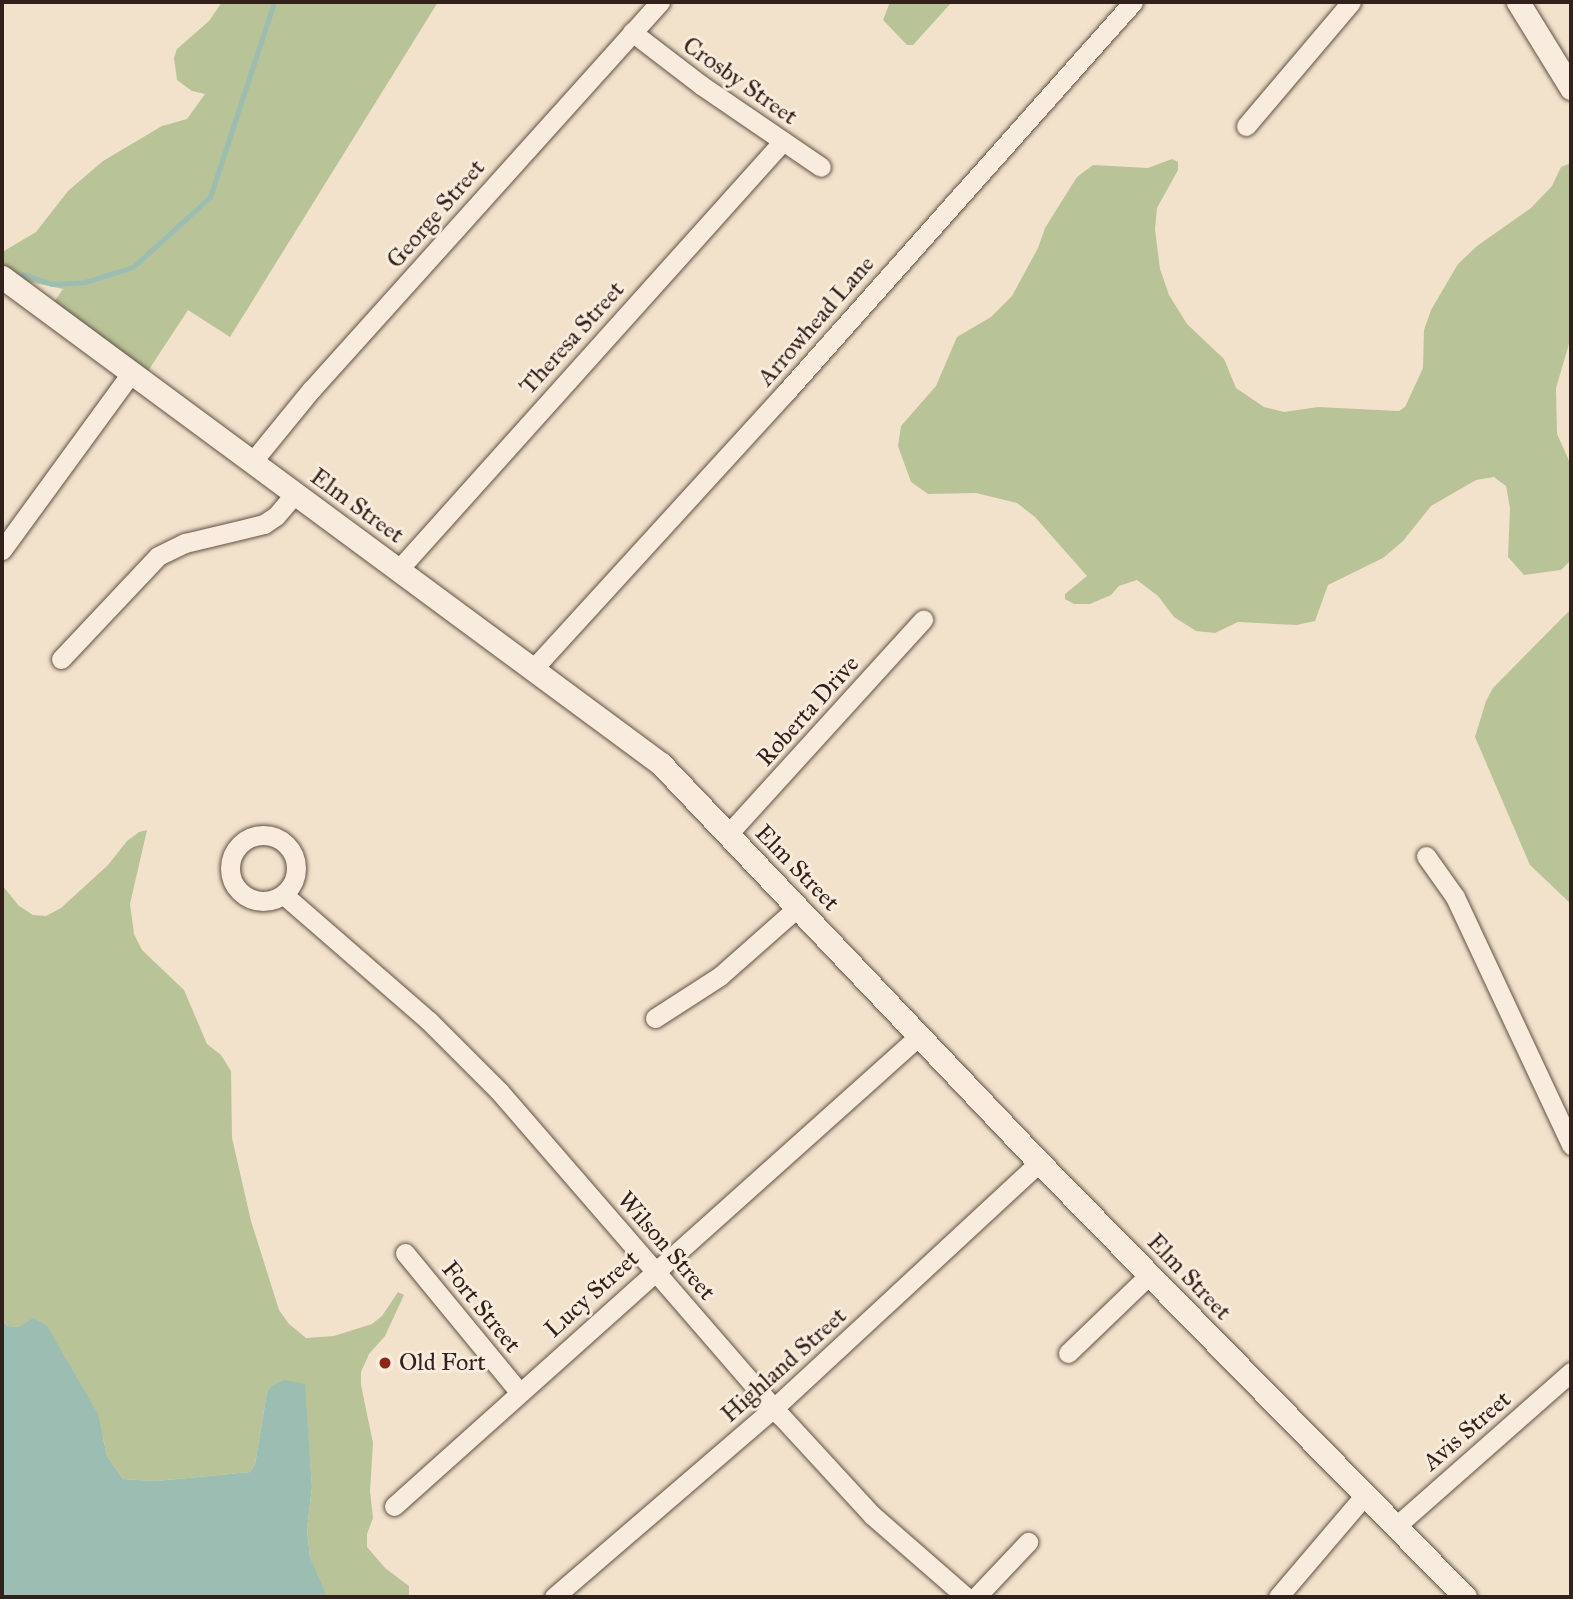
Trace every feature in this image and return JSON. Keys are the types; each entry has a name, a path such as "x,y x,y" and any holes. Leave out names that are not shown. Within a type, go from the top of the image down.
{"street":[{"name":"George Street","path":"253,461 311,390 660,2"},
{"name":"Arrowhead Lane","path":"533,669 786,393 1133,2"},
{"path":"1246,127 1351,2"},
{"path":"1518,2 1571,88"},
{"name":"Crosby Street","path":"632,32 701,85 821,167"},
{"name":"Theresa Street","path":"399,569 783,141"},
{"name":"Elm Street","path":"2,277 661,764 1040,1163 1465,1597"},
{"path":"2,550 131,373"},
{"path":"61,659 158,556 185,543 264,524 276,516 295,493"},
{"name":"Roberta Drive","path":"728,834 923,620"},
{"path":"1426,856 1455,897 1571,1146"},
{"name":"Wilson Street","path":"284,895 429,1021 499,1091 774,1408 872,1515 966,1597"},
{"path":"654,1018 720,976 798,906"},
{"name":"Lucy Street","path":"394,1506 919,1036"},
{"name":"Highland Street","path":"554,1597 774,1408 1040,1163"},
{"name":"Fort Street","path":"405,1253 519,1392"},
{"path":"1068,1353 1150,1274"},
{"name":"Avis Street","path":"1395,1527 1571,1371"},
{"path":"1279,1597 1364,1496"},
{"path":"976,1597 1028,1542"}],"green space":[{"path":"222,2 438,2 230,337 188,310 148,371 54,302 63,289 25,281 2,266 2,257 4,251 36,232 68,191 103,161 162,126 187,119 205,94 192,91 177,80 174,58 177,49 209,21"},
{"path":"890,2 952,2 913,45 907,45 883,20"},
{"path":"1172,159 1178,162 1178,170 1157,208 1155,229 1160,269 1169,295 1187,324 1224,359 1236,388 1264,407 1284,412 1318,407 1399,411 1405,407 1423,368 1424,330 1431,310 1458,264 1477,246 1531,208 1552,186 1561,167 1571,163 1571,337 1556,388 1557,434 1571,465 1571,560 1561,570 1524,575 1508,557 1510,508 1506,486 1494,477 1476,480 1431,506 1403,541 1383,558 1328,585 1315,621 1297,625 1238,622 1215,633 1196,631 1174,617 1158,596 1137,580 1119,586 1111,595 1090,604 1074,604 1065,599 1065,594 1087,576 1035,517 1017,503 976,493 928,494 911,482 898,446 901,426 936,386 957,337 991,317 1012,296 1038,248 1045,228 1077,177 1093,165 1148,168"},
{"path":"1571,609 1571,904 1530,865 1475,737 1493,688"},
{"path":"147,830 130,904 134,934 142,950 184,990 207,1044 221,1055 231,1071 232,1138 251,1221 279,1310 289,1324 306,1338 334,1336 372,1324 382,1316 398,1292 404,1295 385,1336 369,1354 361,1372 361,1385 373,1443 370,1491 373,1518 367,1534 367,1547 385,1568 409,1586 409,1597 327,1597 322,1592 310,1557 307,1529 312,1487 304,1384 267,1392 255,1464 250,1472 156,1481 123,1479 107,1456 103,1437 19,1327 8,1326 2,1321 2,885 19,906 33,915 46,916 61,908 108,865 127,841 139,832"}],"water":[{"path":"33,1318 47,1326 98,1414 107,1456 123,1479 156,1481 250,1472 255,1464 267,1392 284,1380 305,1384 312,1487 307,1529 310,1557 327,1597 2,1597 2,1321 8,1326 19,1327"}],"waterway":[{"path":"23,274 52,284 85,282 133,267 210,197 274,2"}],"place":[{"name":"Old Fort","path":"385,1363"}]}
